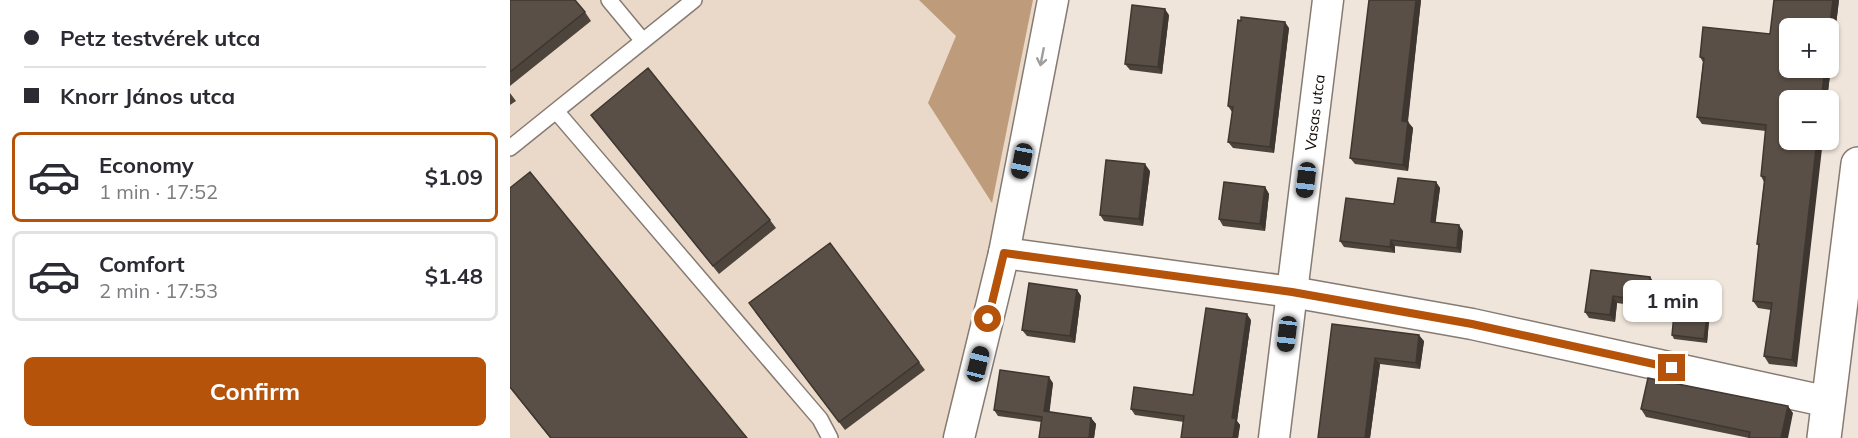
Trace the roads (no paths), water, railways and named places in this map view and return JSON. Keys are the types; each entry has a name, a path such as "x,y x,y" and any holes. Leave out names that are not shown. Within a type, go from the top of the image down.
{"main road":[{"path":"1824,438 1858,164"}],"street":[{"path":"959,438 1004,253 1053,0"},
{"name":"Vasas utca","path":"1274,438 1328,0"},
{"path":"1004,253 1292,292 1472,324 1829,402"}],"lane":[{"path":"609,0 643,41"},
{"path":"510,148 694,0"},
{"path":"556,111 820,419 830,438"}]}
